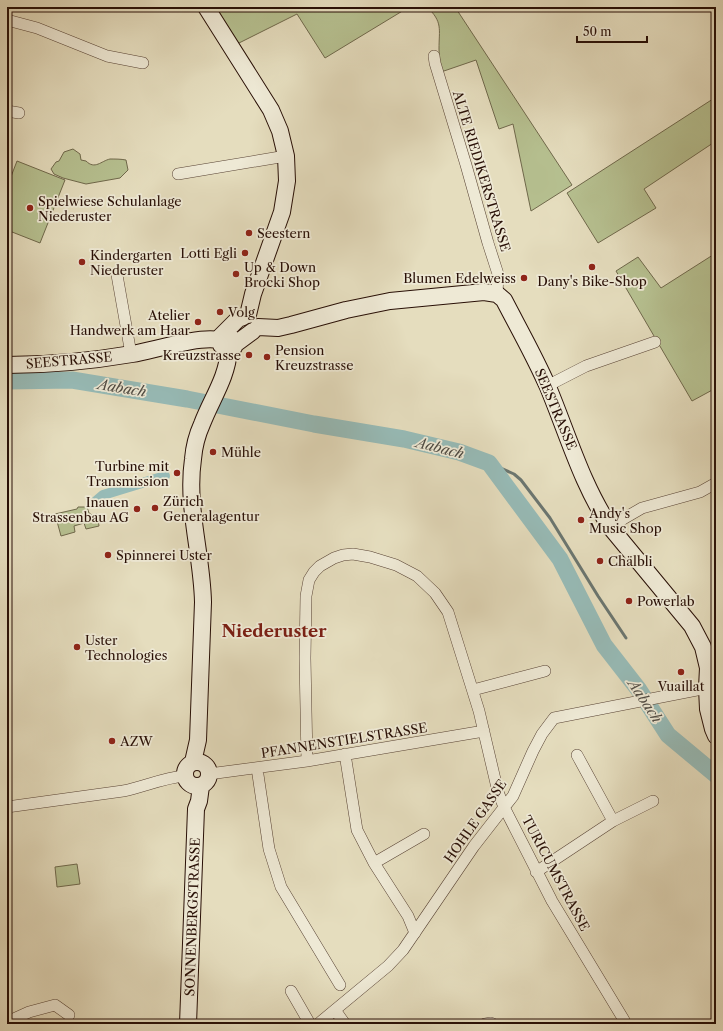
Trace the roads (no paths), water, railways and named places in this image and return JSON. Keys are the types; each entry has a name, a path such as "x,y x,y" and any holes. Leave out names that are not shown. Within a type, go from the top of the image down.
{"street":[{"path":"206,7 271,110 280,131 286,156 287,181 282,212 253,294 250,322"},
{"path":"7,20 37,28 106,56 143,63"},
{"name":"ALTE RIEDIKERSTRASSE","path":"434,56 498,274 497,294"},
{"path":"7,111 20,113"},
{"path":"178,174 286,156"},
{"name":"SEESTRASSE","path":"118,275 131,354"},
{"path":"226,342 238,319 278,328 346,310 390,301 484,292 497,294"},
{"name":"SEESTRASSE","path":"497,294 504,300 547,386 590,493 611,528 692,626 703,647 712,667 707,688 708,709 716,736"},
{"name":"SEESTRASSE","path":"7,365 56,363 131,354 203,339 226,342"},
{"name":"SONNENBERGSTRASSE","path":"188,1024 196,809 199,801 197,774 201,750 198,740 203,602 203,580 193,513 191,480 197,437 228,364 226,342"},
{"path":"547,386 586,366 655,342"},
{"path":"611,528 642,508 700,492 716,483"},
{"name":"TURICUMSTRASSE","path":"307,761 305,658 306,596 309,580 314,572 327,561 343,555 353,554 385,561 407,570 417,576 435,593 448,612 473,690 498,792 504,807 552,901 624,1020"},
{"path":"473,690 545,671"},
{"name":"HOHLE GASSE","path":"318,1024 388,966 403,950 474,846 513,796 539,740 554,718 707,688"},
{"name":"PFANNENSTIELSTRASSE","path":"7,807 140,788 174,777 307,761 484,731"},
{"path":"345,754 357,830 374,863 408,916 415,933"},
{"path":"577,755 613,821"},
{"path":"258,768 269,849 280,887 340,985"},
{"path":"536,872 613,821 653,801"},
{"path":"374,863 424,834"},
{"path":"291,991 310,1024"},
{"path":"7,1022 28,1012 55,1005 69,1015"},
{"path":"335,1010 345,1024"}],"waterway":[{"name":"Aabach","path":"7,381 72,380 187,399 314,424 404,439 459,452 489,463 560,559 604,645 639,690 668,735 716,775"},
{"path":"489,463 514,474 521,480 550,518 626,638"},
{"path":"96,501 103,495 165,476"},
{"name":"Aabach","path":"652,701 653,712"}],"place":[{"name":"Spielwiese Schulanlage Niederuster","path":"30,208"},
{"name":"Seestern","path":"249,233"},
{"name":"Lotti Egli","path":"245,253"},
{"name":"Kindergarten Niederuster","path":"82,262"},
{"name":"Dany's Bike-Shop","path":"592,267"},
{"name":"Up & Down Brocki Shop","path":"236,274"},
{"name":"Blumen Edelweiss","path":"524,278"},
{"name":"Volg","path":"220,312"},
{"name":"Atelier Handwerk am Haar","path":"198,322"},
{"name":"Kreuzstrasse","path":"249,355"},
{"name":"Pension Kreuzstrasse","path":"267,357"},
{"name":"Mühle","path":"213,452"},
{"name":"Turbine mit Transmission","path":"177,473"},
{"name":"Zürich Generalagentur","path":"155,508"},
{"name":"Inauen Strassenbau AG","path":"137,509"},
{"name":"Andy's Music Shop","path":"581,520"},
{"name":"Spinnerei Uster","path":"108,555"},
{"name":"Chälbli","path":"600,561"},
{"name":"Powerlab","path":"629,601"},
{"name":"Uster Technologies","path":"77,647"},
{"name":"Vuaillat","path":"681,672"},
{"name":"AZW","path":"112,741"}],"district":[{"name":"Niederuster","path":"274,631"}]}
